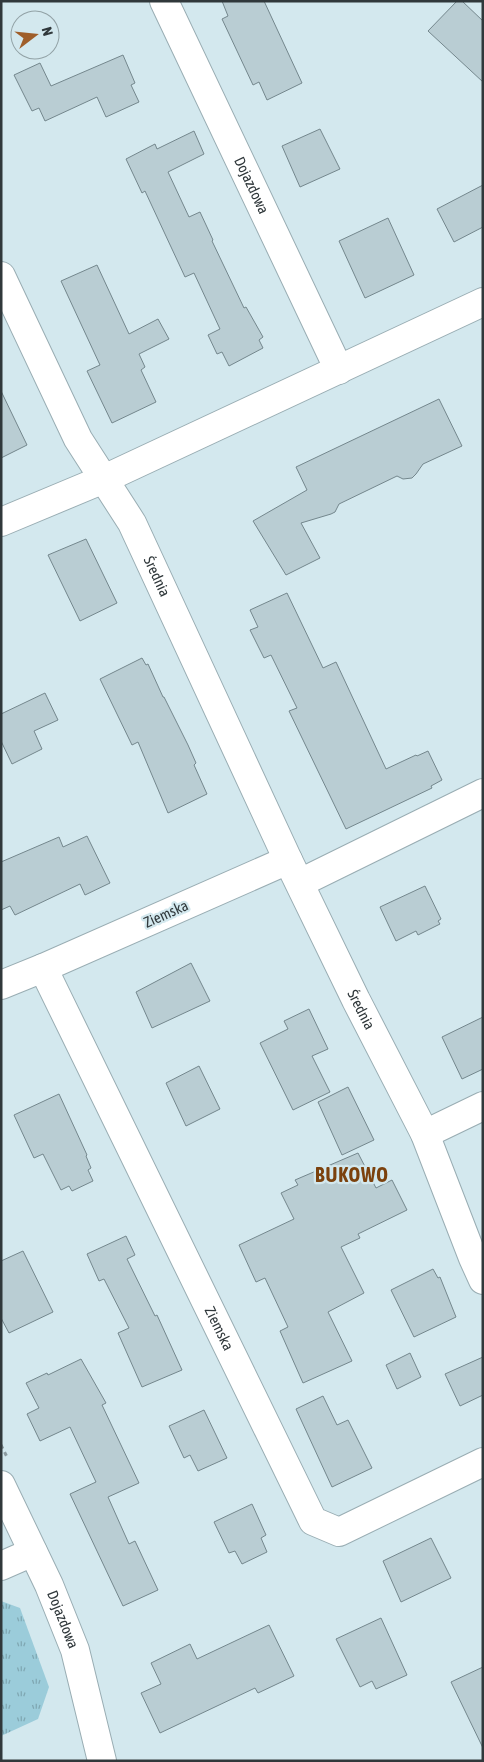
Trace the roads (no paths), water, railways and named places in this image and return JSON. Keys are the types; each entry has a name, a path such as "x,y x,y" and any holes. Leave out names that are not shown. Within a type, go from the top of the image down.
{"street":[{"name":"Dojazdowa","path":"164,1 340,370"},
{"name":"Średnia","path":"1,276 78,439 132,523 294,871 356,1000 425,1134 483,1280"},
{"path":"1,522 104,479 483,302"},
{"path":"294,871 483,793"},
{"name":"Ziemska","path":"1,985 294,871"},
{"name":"Ziemska","path":"43,968 313,1521 339,1532 483,1462"},
{"path":"425,1134 483,1106"},
{"name":"Dojazdowa","path":"1,1485 49,1585 75,1650 102,1761"},
{"path":"1,1566 33,1552"}],"district":[{"name":"BUKOWO","path":"352,1175"}]}
